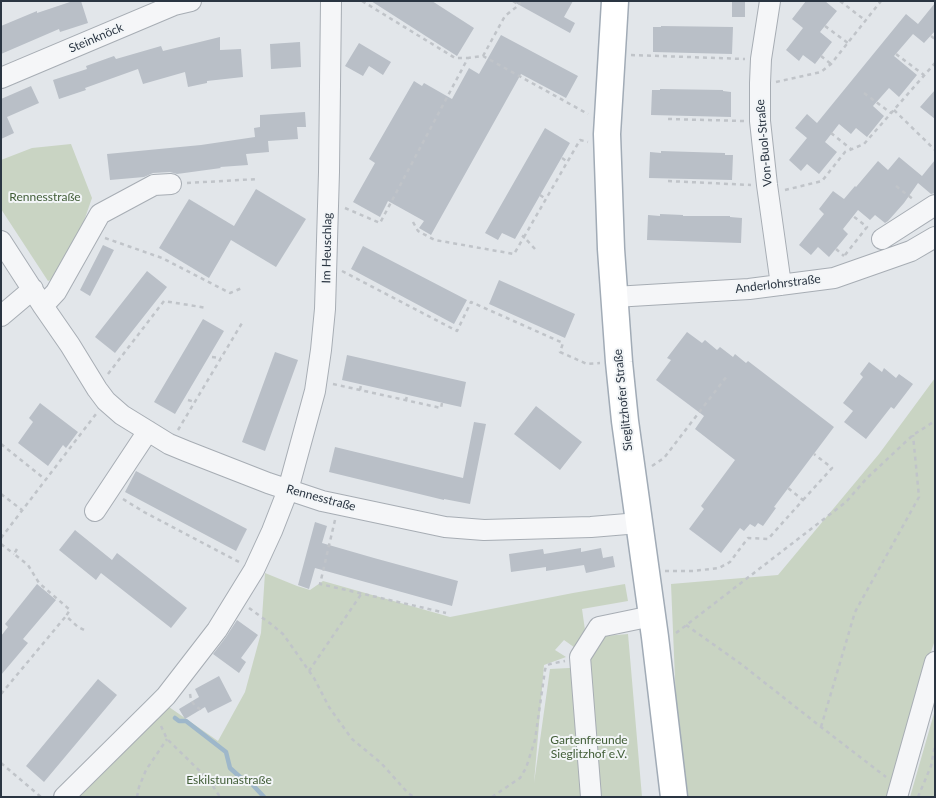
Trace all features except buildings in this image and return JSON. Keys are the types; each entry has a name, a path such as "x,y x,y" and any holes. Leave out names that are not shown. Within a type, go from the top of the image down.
{"main road":[{"name":"Sieglitzhofer Straße","path":"615,1 607,134 618,362 654,627 674,797"}],"street":[{"name":"Steinknöck","path":"1,78 174,5 191,1"},
{"name":"Im Heuschlag","path":"288,490 315,391 324,309 328,201 331,1"},
{"name":"Von-Buol-Straße","path":"770,1 762,59 760,121 781,285"},
{"path":"43,306 56,292 100,214 154,185 170,184"},
{"path":"882,239 935,205"},
{"name":"Anderlohrstraße","path":"614,297 749,289 834,278 844,265 911,251 935,237"},
{"name":"Rennesstraße","path":"1,241 102,395 122,415 169,444 229,469 322,501 445,527 484,530 591,528 639,523"},
{"path":"1,316 33,289"},
{"path":"95,511 148,431"},
{"path":"64,797 166,696 218,630 256,567 288,490"},
{"path":"591,797 580,657 600,627 654,627"},
{"path":"898,792 935,662"}],"path":[{"path":"362,1 455,58 483,56 607,134"},
{"path":"513,1 520,3"},
{"path":"840,1 866,21"},
{"path":"775,83 821,72 832,64 881,1"},
{"path":"483,56 505,16 520,3"},
{"path":"826,26 848,44"},
{"path":"931,36 935,39"},
{"path":"896,54 924,75"},
{"path":"611,55 762,59"},
{"path":"821,56 832,64"},
{"path":"328,201 380,223 468,58"},
{"path":"668,181 757,185 768,189 822,180 845,152 864,144 935,63"},
{"path":"864,93 891,113"},
{"path":"894,110 935,150"},
{"path":"668,120 760,121"},
{"path":"831,133 851,149"},
{"path":"413,222 418,231 436,240 514,254 580,140 607,134"},
{"path":"562,158 568,162"},
{"path":"170,184 258,179"},
{"path":"540,195 546,199"},
{"path":"844,265 867,227 853,216"},
{"path":"90,232 162,258 230,293 242,288"},
{"path":"519,233 535,249"},
{"path":"836,249 844,265"},
{"path":"326,267 339,270 456,330 471,302 563,343 560,352 587,364 618,362"},
{"path":"1,538 46,480 164,301 208,308"},
{"path":"169,444 242,323"},
{"path":"212,357 221,358"},
{"path":"632,471 649,468 664,458 727,376"},
{"path":"316,381 441,408 442,403"},
{"path":"360,390 361,385"},
{"path":"406,401 407,395"},
{"path":"188,400 195,402"},
{"path":"654,627 674,635 846,502 867,478 913,434 935,421"},
{"path":"821,727 855,612 919,497 913,434"},
{"path":"1,444 46,480"},
{"path":"646,573 719,568 730,562 748,538 768,539 832,468 814,454"},
{"path":"788,488 803,500"},
{"path":"109,490 144,512 241,562"},
{"path":"1,494 22,510"},
{"path":"339,504 320,584 446,613"},
{"path":"1,544 28,565 39,583 70,610 1,694"},
{"path":"14,554 17,549"},
{"path":"309,671 362,593"},
{"path":"237,600 283,634 309,671 329,707 352,739 381,763 408,793 414,797"},
{"path":"66,616 84,630"},
{"path":"686,625 741,664 821,727 898,792"},
{"path":"492,797 520,778 526,768 535,740 546,666 580,657"},
{"path":"189,692 195,706 200,709 204,706"},
{"path":"154,708 167,739 209,780 220,797"},
{"path":"137,797 146,770 167,739"},
{"path":"918,797 932,766 935,745"},
{"path":"1,764 41,797"}],"green space":[{"name":"Rennesstraße","path":"71,144 92,198 77,241 56,278 48,281 1,209 1,160 32,148"},
{"path":"935,378 935,640 887,797 680,797 671,584 778,575 879,454"},
{"path":"265,573 310,590 323,581 450,617 625,584 628,601 582,609 586,637 578,650 564,640 555,650 566,657 544,665 534,783 550,669 588,667 588,659 605,636 628,634 642,797 78,797 169,707 218,741 245,692 261,633"},
{"path":"935,710 935,797 910,797"}],"waterway":[{"path":"175,718 179,721 186,721 226,752 230,768 240,777 250,782 264,797"}],"park label":[{"name":"Gartenfreunde Sieglitzhof e.V.","path":"589,747"},
{"name":"Eskilstunastraße","path":"229,780"}]}
